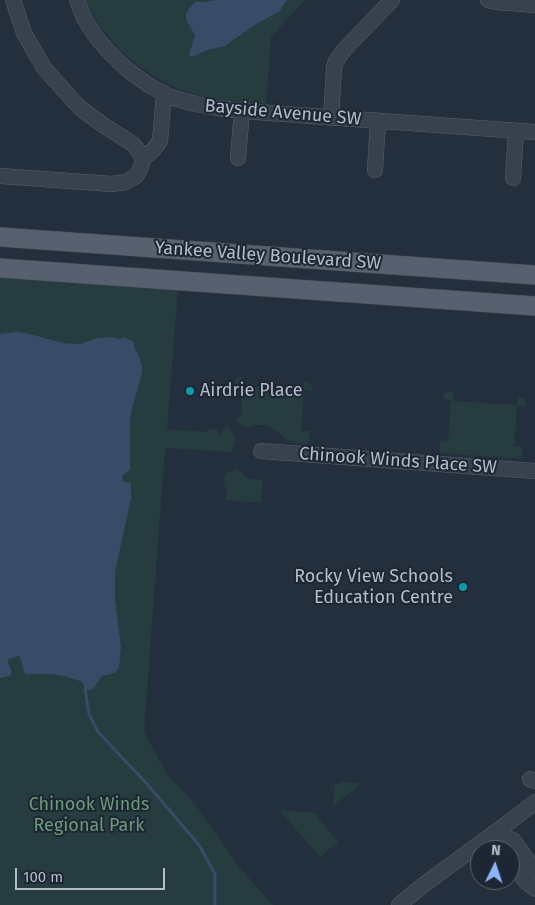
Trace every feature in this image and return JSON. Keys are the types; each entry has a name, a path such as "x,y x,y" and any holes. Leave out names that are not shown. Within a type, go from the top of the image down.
{"main road":[{"name":"Yankee Valley Boulevard SW","path":"0,237 535,275"},
{"name":"Yankee Valley Boulevard SW","path":"0,268 535,306"}],"street":[{"path":"13,0 24,33 39,60 51,76 78,107 133,144 143,159"},
{"name":"Bayside Avenue SW","path":"77,0 84,18 96,37 129,71 150,86 171,97 195,104 242,111 535,132"},
{"path":"331,118 336,62 344,50 392,0"},
{"path":"488,0 535,5"},
{"path":"0,176 112,184 126,182 136,176 143,159 160,141 164,93"},
{"path":"238,158 242,111"},
{"path":"375,170 378,121"},
{"path":"513,178 516,131"},
{"name":"Chinook Winds Place SW","path":"261,451 535,472"},
{"path":"399,905 535,802"},
{"path":"496,832 499,840"},
{"path":"496,832 514,842 535,871"},
{"path":"520,874 535,889"}],"green space":[{"path":"86,0 215,0 205,2 187,22 195,35 190,55 192,57 208,50 225,46 255,25 280,11 287,0 305,0 271,37 266,104 227,101 198,96 174,87 153,76 120,50 102,29"},
{"name":"Chinook Winds Regional Park","path":"0,275 178,289 167,429 206,432 211,428 212,430 215,428 220,434 227,426 236,439 232,452 165,448 144,732 168,776 195,804 240,868 273,905 0,905"},
{"path":"239,377 243,377 243,386 303,390 304,382 308,382 313,390 304,390 301,431 310,431 307,444 287,440 266,425 256,425 248,428 242,426 236,419 243,414 241,411 242,386 234,385"},
{"path":"453,392 453,401 517,405 518,397 523,398 526,406 517,406 514,446 523,447 520,459 441,453 439,450 440,440 448,441 451,400 443,399 444,394"},
{"path":"237,468 248,478 263,480 261,503 226,500 225,475"},
{"path":"339,782 362,783 333,806 335,784"},
{"path":"279,810 315,813 338,842 320,857"}],"water":[{"path":"287,0 280,11 255,25 225,46 208,50 192,57 189,55 195,35 187,22 186,14 196,1"},
{"path":"18,332 62,343 80,344 97,338 112,337 118,339 124,337 134,342 134,347 142,366 130,422 130,470 123,475 122,479 124,482 131,483 131,498 115,572 115,600 121,647 119,668 115,673 102,676 93,689 90,690 85,689 80,681 64,676 25,674 20,657 17,656 8,659 12,672 10,676 0,678 0,334"}],"waterway":[{"path":"85,689 89,714 98,732 148,785 199,845 215,874 215,905"}],"place":[{"name":"Airdrie Place","path":"190,391"},
{"name":"Rocky View Schools Education Centre","path":"463,587"}]}
